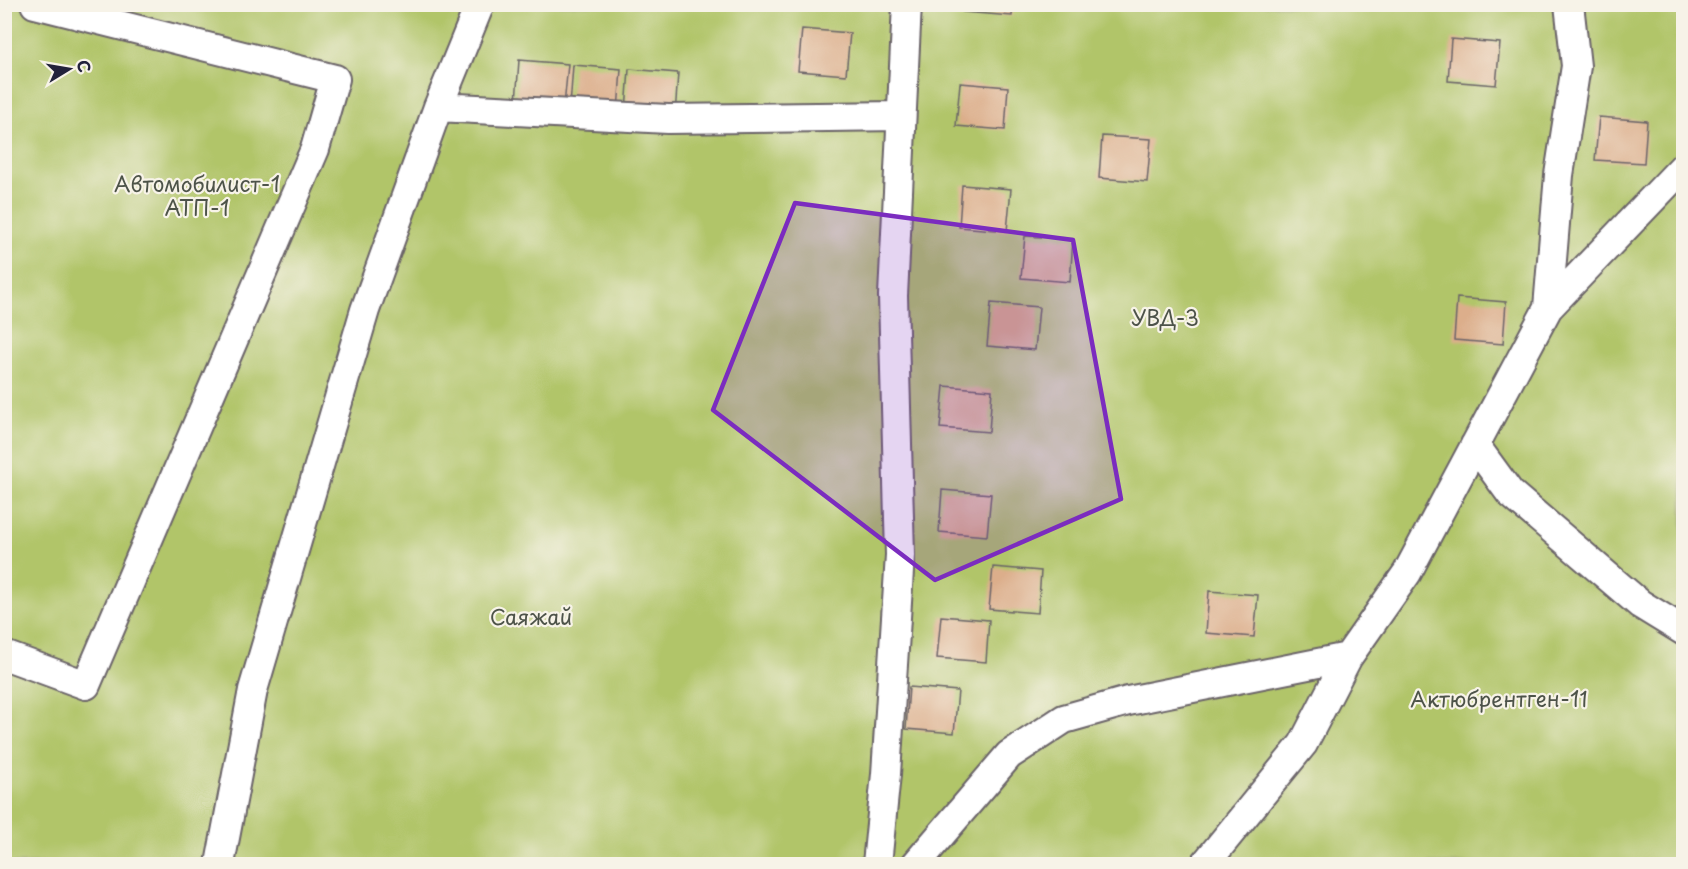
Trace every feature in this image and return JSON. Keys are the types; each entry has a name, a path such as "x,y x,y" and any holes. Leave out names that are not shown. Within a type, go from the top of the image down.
{"street":[{"path":"4,656 86,685 315,149 335,79 35,4"},
{"path":"220,864 253,690 365,310 438,107 480,4"},
{"path":"877,864 886,774 900,555 893,296 907,4"},
{"path":"1548,308 1559,175 1576,66 1569,4"},
{"path":"438,107 668,119 900,116"},
{"path":"1205,864 1303,744 1348,657 1407,573 1548,308 1683,166"},
{"path":"1475,445 1510,493 1640,604 1683,631"},
{"path":"916,864 1009,755 1064,718 1128,701 1348,657"}],"highlighted area":[{"path":"795,203 1073,240 1121,499 935,580 713,410"}],"green space":[{"path":"5,5 1683,5 1683,864 5,864"}],"building":[{"path":"964,4 1013,4 1012,16 963,12"},
{"path":"802,29 850,33 846,75 798,71"},
{"path":"1451,39 1500,43 1496,85 1448,81"},
{"path":"519,60 568,64 564,106 516,102"},
{"path":"573,65 621,69 618,111 570,107"},
{"path":"629,69 678,73 675,115 626,111"},
{"path":"960,83 1008,87 1005,130 956,126"},
{"path":"1599,117 1647,121 1644,163 1595,160"},
{"path":"1102,136 1151,139 1147,182 1099,178"},
{"path":"962,185 1011,189 1007,231 959,227"},
{"path":"1025,236 1073,239 1070,282 1021,278"},
{"path":"1457,298 1506,302 1503,344 1454,340"},
{"path":"991,303 1039,307 1035,350 987,346"},
{"path":"944,386 992,390 989,432 940,428"},
{"path":"942,490 991,494 987,536 939,532"},
{"path":"993,567 1041,571 1038,613 989,609"},
{"path":"1209,591 1258,595 1254,637 1206,633"},
{"path":"941,616 989,620 986,662 937,658"},
{"path":"909,687 958,691 954,733 906,729"}],"park label":[{"name":"Автомобилист-1 АТП-1","path":"197,197"},
{"name":"УВД-3","path":"1165,319"},
{"name":"Саяжай","path":"531,618"},
{"name":"Актюбрентген-11","path":"1499,700"}]}
